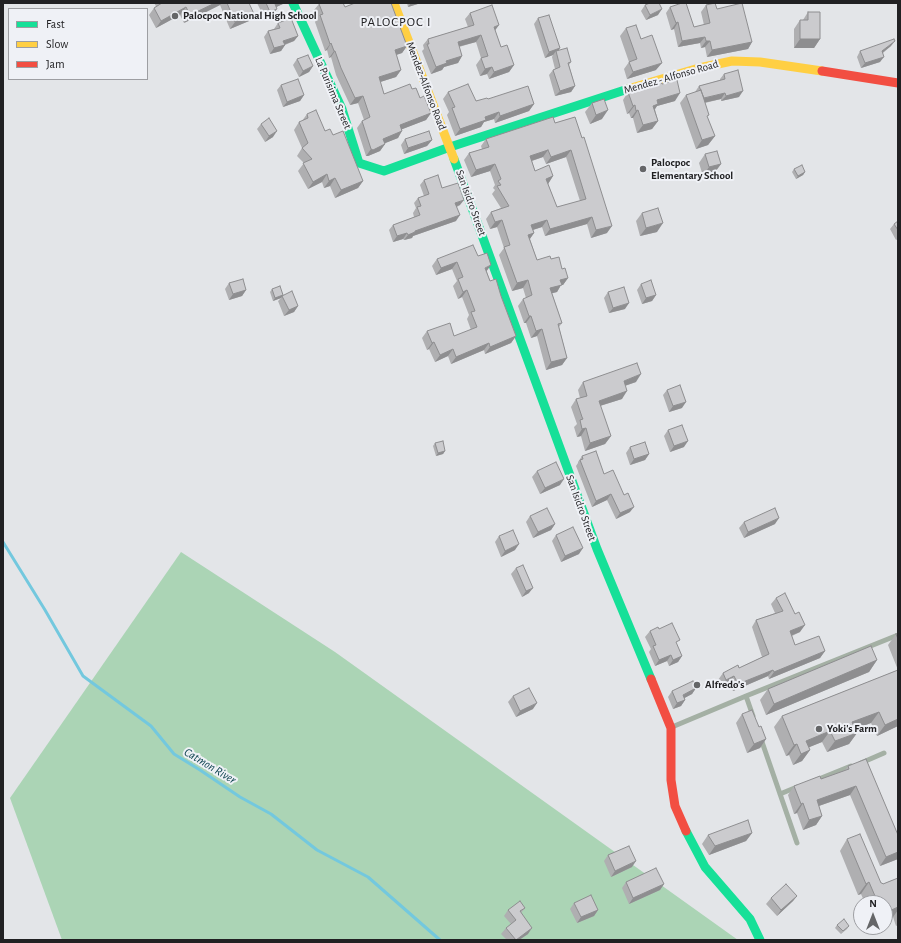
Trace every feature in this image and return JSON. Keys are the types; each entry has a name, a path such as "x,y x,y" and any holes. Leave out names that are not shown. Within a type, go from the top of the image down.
{"street":[{"name":"La Purisima Street","path":"293,3 342,109 359,163 384,171 450,147"},
{"name":"Mendez-Alfonso Road","path":"394,3 450,147"},
{"name":"Mendez - Alfonso Road","path":"450,147 648,82 699,68 732,61 760,62 898,83"},
{"name":"San Isidro Street","path":"450,147 596,549 671,728 671,780 675,806 690,840 705,867 750,919 760,940"}],"lane":[{"path":"671,728 898,635"},
{"path":"746,696 756,724"},
{"path":"758,731 797,843"},
{"path":"810,783 884,753"},
{"path":"780,794 802,786"}],"green space":[{"path":"181,552 335,652 738,940 62,940 10,798"}],"building":[{"path":"162,3 215,3 190,15 186,7 161,21 154,8"},
{"path":"227,3 249,3 254,14 235,22"},
{"path":"266,3 276,3 277,9 270,12"},
{"path":"343,3 345,7 355,3 391,3 407,46 395,50 401,70 379,77 384,94 410,84 412,89 416,88 420,98 424,96 431,113 400,125 402,131 383,139 385,144 373,150 371,149 362,121 370,117 363,96 355,98 335,51 331,43 330,44 320,15 323,14 319,4"},
{"path":"650,3 659,3 662,9 650,15 645,5"},
{"path":"686,3 694,27 710,23 706,5 715,3 717,9 742,3 752,42 712,50 710,41 706,41 705,37 682,41 678,22 676,23 670,7"},
{"path":"492,5 499,25 494,27 501,47 507,45 514,65 494,72 492,67 485,69 481,58 488,56 481,35 458,42 462,56 446,61 447,63 436,67 427,44 429,44 428,39 474,25 470,13"},
{"path":"808,12 820,12 820,39 800,39 800,20 808,20"},
{"path":"549,15 560,48 549,52 538,18"},
{"path":"291,18 298,36 283,41 285,45 274,48 268,31 280,28 278,23"},
{"path":"636,25 641,39 652,35 662,63 633,72 629,62 637,59 626,28"},
{"path":"894,39 895,41 882,51 884,57 865,63 860,51"},
{"path":"567,48 571,62 568,63 575,86 560,91 553,70 560,67 556,51"},
{"path":"308,55 313,66 303,71 297,59"},
{"path":"738,70 743,91 726,96 725,93 704,98 699,86 725,79 724,74"},
{"path":"298,79 304,95 287,102 281,85"},
{"path":"677,80 680,93 657,100 658,104 653,106 658,121 643,125 638,110 636,111 635,105 633,106 628,92 661,82 662,84"},
{"path":"468,84 476,101 488,99 528,86 534,104 500,116 499,112 485,117 486,120 460,129 452,108 455,107 448,92"},
{"path":"701,90 709,115 707,116 715,136 702,140 686,95"},
{"path":"604,99 608,110 596,115 592,103"},
{"path":"316,110 325,131 330,129 333,135 343,131 363,181 341,190 335,178 329,181 327,174 313,182 303,163 312,159 302,148 308,143 299,122 308,118 307,114"},
{"path":"553,117 555,123 575,117 582,138 584,137 612,226 596,230 592,217 550,229 547,220 531,225 534,233 528,235 537,260 550,256 551,259 559,257 562,269 565,268 568,278 560,280 562,285 550,288 562,323 558,324 567,358 551,362 542,329 536,331 531,316 529,316 523,299 532,295 528,280 517,283 504,247 510,245 502,220 495,222 491,212 509,206 497,186 501,185 498,181 501,179 495,164 476,170 469,153 489,147 486,139","holes":["548,150 551,157 571,150 586,199 557,207 546,179 553,176 549,165 535,171 530,156"]},
{"path":"269,118 277,131 269,136 261,124"},
{"path":"429,131 432,140 408,148 405,139"},
{"path":"717,151 721,164 709,167 705,154"},
{"path":"802,165 805,172 798,176 794,169"},
{"path":"438,175 442,188 458,183 464,200 455,203 460,215 415,231 408,235 407,233 397,236 393,225 420,215 417,207 421,206 418,198 429,194 424,180"},
{"path":"658,208 663,223 646,228 642,213"},
{"path":"898,221 898,230 894,224"},
{"path":"473,245 478,256 487,253 491,265 485,268 490,281 496,279 516,336 490,347 489,343 456,357 453,349 440,355 434,342 432,343 427,331 450,323 454,336 477,327 471,312 475,311 467,290 463,292 458,279 463,277 457,262 441,268 437,259"},
{"path":"243,279 246,290 233,294 229,283"},
{"path":"651,280 656,295 646,298 641,284"},
{"path":"280,286 283,295 275,298 272,289"},
{"path":"624,287 629,303 613,308 608,292"},
{"path":"292,291 298,306 289,310 282,296"},
{"path":"637,363 641,374 624,381 627,391 599,401 611,436 590,443 586,428 582,429 580,420 583,419 576,399 587,396 583,382"},
{"path":"680,385 686,402 673,406 667,390"},
{"path":"682,425 688,441 674,446 668,430"},
{"path":"443,441 445,451 438,453 435,443"},
{"path":"645,442 649,454 634,459 630,447"},
{"path":"596,451 604,474 613,470 624,495 628,493 634,507 620,513 611,494 596,501 580,460 583,459 582,456"},
{"path":"556,462 564,479 545,488 537,471"},
{"path":"547,508 555,524 538,532 530,516"},
{"path":"775,508 779,518 748,532 744,522"},
{"path":"573,527 583,548 565,556 556,535"},
{"path":"513,530 519,544 505,551 499,536"},
{"path":"523,565 533,588 526,591 516,568"},
{"path":"785,593 795,614 799,612 805,625 790,631 795,645 819,636 825,651 774,672 773,670 738,684 734,676 726,680 723,673 738,665 739,668 769,654 756,620 783,611 776,598"},
{"path":"672,623 680,640 676,642 682,656 673,660 671,655 659,660 653,646 656,645 650,631"},
{"path":"871,646 877,660 774,704 768,689"},
{"path":"898,670 898,719 885,725 879,712 852,722 857,733 835,741 830,731 806,741 810,750 801,754 797,744 794,745 782,716"},
{"path":"693,681 696,688 683,695 685,700 677,703 672,691"},
{"path":"529,688 537,703 520,711 513,696"},
{"path":"752,710 766,739 754,744 742,714"},
{"path":"866,759 898,835 898,852 886,857 856,786 817,800 822,816 809,820 803,803 801,804 794,786 820,776 821,779 849,769 848,766"},
{"path":"748,820 752,833 715,846 708,835"},
{"path":"860,834 881,883 883,884 898,878 898,907 893,909 893,895 875,895 869,882 866,884 847,839"},
{"path":"629,846 636,861 615,871 608,855"},
{"path":"656,868 664,884 633,898 626,882"},
{"path":"786,884 797,896 781,910 771,898"},
{"path":"591,895 598,910 581,917 574,903"},
{"path":"520,901 525,908 520,911 532,928 516,940 506,928 516,920 508,910"},
{"path":"844,919 849,926 843,931 837,925"}],"waterway":[{"name":"Catmon River","path":"3,542 45,610 83,676 151,726 174,754 240,797 271,814 317,850 368,877 440,940"}],"traffic: fast":[{"path":"293,3 342,109 359,163 384,171 450,147 628,89"},
{"path":"454,159 597,549 651,679"},
{"path":"686,831 705,867 750,919 760,940"}],"traffic: slow":[{"path":"394,3 454,159"},
{"path":"628,89 699,68 732,61 760,62 822,71"}],"traffic: jam":[{"path":"822,71 898,83"},
{"path":"651,679 671,728 671,780 675,806 686,831"}],"place":[{"name":"Palocpoc National High School","path":"175,16"},
{"name":"Palocpoc Elementary School","path":"643,169"},
{"name":"Alfredo's","path":"697,685"},
{"name":"Yoki's Farm","path":"819,729"}],"district":[{"name":"PALOCPOC I","path":"396,22"}]}
